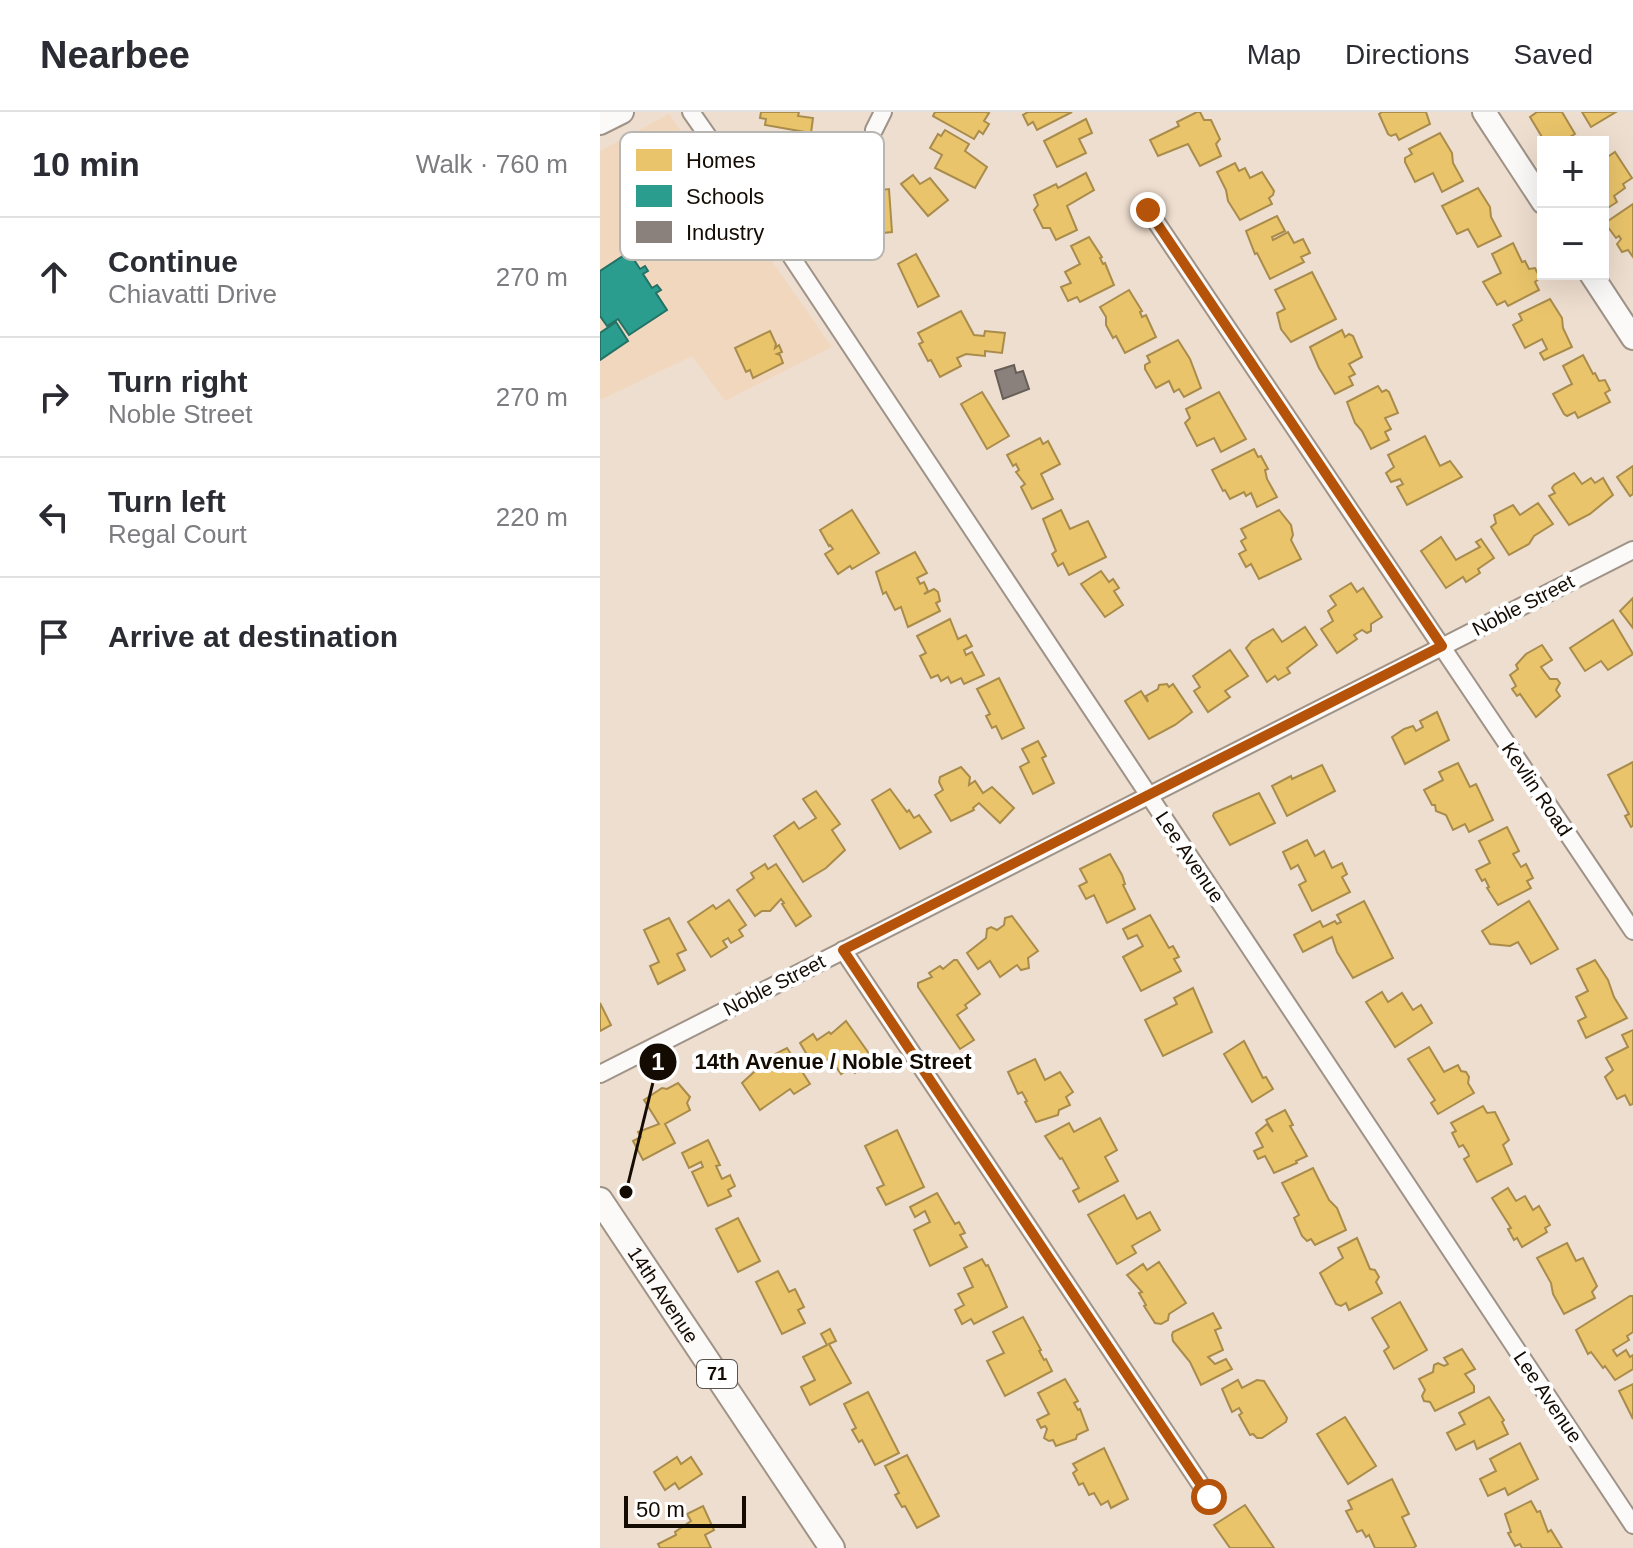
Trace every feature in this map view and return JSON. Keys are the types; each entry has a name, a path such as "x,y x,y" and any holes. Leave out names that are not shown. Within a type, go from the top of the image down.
{"main road":[{"name":"14th Avenue","path":"600,1200 832,1548"}],"street":[{"path":"600,123 622,112"},
{"name":"Lee Avenue","path":"691,112 705,132"},
{"path":"874,130 883,112"},
{"path":"1484,112 1537,193"},
{"name":"Kevlin Road","path":"1148,210 1633,931"},
{"name":"Lee Avenue","path":"793,260 1633,1525"},
{"path":"1595,280 1633,338"},
{"name":"Noble Street","path":"600,1074 1633,550"},
{"path":"843,950 1209,1497"}],"shaded area":[{"path":"669,114 682,132 635,132"},
{"path":"620,140 620,260 771,260 832,347 725,401 692,356 600,400 600,151"}],"building: Homes":[{"path":"761,112 799,112 798,116 813,118 811,132 765,125 766,119 760,118"},
{"path":"935,112 986,112 989,113 984,121 989,124 983,134 979,131 974,139 933,116"},
{"path":"1028,112 1072,112 1037,130 1033,122 1028,125 1023,115"},
{"path":"1197,112 1204,120 1211,120 1220,139 1216,144 1221,156 1200,166 1188,144 1158,156 1150,140 1179,126 1177,122"},
{"path":"1426,112 1430,124 1399,140 1396,134 1388,134 1379,114"},
{"path":"1537,112 1562,112 1575,134 1541,136 1530,117"},
{"path":"1582,112 1616,112 1591,127"},
{"path":"1086,119 1092,133 1079,139 1086,153 1057,167 1044,141"},
{"path":"945,130 969,144 965,151 987,167 975,188 935,168 942,155 930,148 938,134 941,136"},
{"path":"1440,133 1463,181 1442,192 1433,173 1415,182 1405,162 1405,158 1412,154 1409,149"},
{"path":"1615,152 1632,178 1623,184 1625,188 1614,196 1617,202 1609,207 1609,156"},
{"path":"1235,163 1239,171 1245,168 1250,178 1262,172 1274,191 1269,198 1272,204 1240,220 1228,201 1217,172"},
{"path":"1086,173 1094,190 1067,206 1077,230 1056,240 1050,228 1043,228 1034,210 1038,205 1034,195 1056,184 1058,188"},
{"path":"913,175 920,184 930,178 948,200 928,216 901,184"},
{"path":"1478,188 1490,207 1491,217 1501,236 1478,247 1468,229 1457,234 1442,206"},
{"path":"889,189 892,232 884,233 884,190"},
{"path":"1633,204 1633,257 1628,250 1622,252 1617,244 1621,239 1619,236 1616,238 1609,228 1609,220"},
{"path":"1277,216 1285,231 1272,237 1273,240 1288,232 1294,243 1303,239 1310,253 1301,257 1304,262 1270,279 1246,231"},
{"path":"1089,237 1114,285 1080,302 1077,297 1068,301 1061,287 1071,283 1065,272 1080,264 1071,246"},
{"path":"1513,243 1522,262 1525,261 1529,269 1535,268 1538,280 1535,282 1539,290 1508,306 1505,301 1497,305 1483,282 1501,273 1492,254"},
{"path":"916,254 939,296 918,307 898,264"},
{"path":"1312,272 1336,319 1291,342 1281,329 1277,313 1285,309 1275,290"},
{"path":"1129,290 1156,337 1125,353 1116,336 1113,338 1100,307"},
{"path":"1550,299 1562,318 1572,347 1544,360 1540,353 1547,349 1542,339 1525,348 1513,325 1522,320 1519,314"},
{"path":"961,311 974,335 984,336 985,331 1005,333 1002,353 985,351 985,356 966,354 957,358 961,366 940,377 919,344 923,342 918,333"},
{"path":"1342,330 1345,337 1349,334 1353,336 1362,357 1349,364 1355,374 1349,377 1353,385 1335,394 1310,347"},
{"path":"770,331 775,348 779,345 782,352 777,354 783,363 753,378 750,370 746,372 735,348"},
{"path":"1178,340 1190,359 1201,388 1184,397 1179,389 1174,392 1169,381 1156,388 1145,369 1150,362 1147,356"},
{"path":"1583,355 1599,381 1605,380 1610,390 1605,393 1610,402 1578,418 1575,412 1567,416 1564,414 1553,394 1572,384 1563,366"},
{"path":"1378,386 1382,392 1389,392 1398,413 1385,418 1391,429 1385,432 1389,440 1371,449 1355,423 1347,402"},
{"path":"982,392 1009,436 987,449 961,404"},
{"path":"1219,392 1246,439 1221,452 1214,438 1197,446 1185,423 1190,418 1186,409"},
{"path":"1425,436 1440,466 1450,461 1462,477 1407,505 1397,487 1403,484 1400,479 1391,482 1386,473 1394,467 1388,455"},
{"path":"1040,438 1043,444 1048,441 1060,464 1041,474 1053,499 1032,509 1021,487 1025,484 1016,472 1019,470 1007,455"},
{"path":"1254,449 1268,469 1265,470 1267,479 1277,497 1257,507 1251,493 1246,496 1244,492 1230,499 1212,470"},
{"path":"1633,466 1633,494 1630,496 1617,477"},
{"path":"1574,473 1582,484 1591,478 1595,483 1603,478 1613,495 1590,514 1569,525 1549,496 1555,493 1554,485"},
{"path":"1538,503 1553,524 1534,536 1529,544 1509,555 1491,527 1496,523 1494,515 1513,505 1520,515"},
{"path":"852,510 879,553 838,574 825,554 833,549 820,530"},
{"path":"1061,510 1070,529 1088,521 1106,557 1069,575 1063,563 1058,566 1052,554 1056,551 1043,519"},
{"path":"1279,510 1291,525 1291,540 1301,559 1259,579 1251,564 1246,567 1239,554 1246,550 1241,541 1246,538 1241,529"},
{"path":"1441,537 1456,560 1480,547 1476,542 1481,539 1494,558 1466,582 1463,577 1446,588 1421,551"},
{"path":"915,552 927,573 917,578 920,584 924,582 928,591 924,594 934,589 938,592 940,601 936,603 940,611 908,627 901,607 895,610 886,592 883,594 876,572"},
{"path":"1101,571 1109,582 1113,579 1119,588 1114,591 1123,605 1105,617 1081,584"},
{"path":"1351,583 1357,592 1363,588 1382,617 1371,624 1371,631 1367,633 1362,630 1354,635 1357,639 1337,653 1321,629 1333,621 1328,611 1336,605 1330,596"},
{"path":"1633,598 1633,628 1620,611"},
{"path":"950,619 958,639 966,635 972,646 964,650 966,655 972,652 984,675 964,684 961,678 951,683 948,677 941,681 938,675 931,678 920,656 926,653 917,636"},
{"path":"1613,620 1633,654 1608,670 1601,661 1585,671 1570,648"},
{"path":"1305,627 1317,645 1287,668 1290,673 1278,680 1275,676 1267,682 1246,648 1273,629 1282,642"},
{"path":"1542,645 1552,660 1541,667 1550,679 1557,679 1560,683 1556,690 1560,696 1536,717 1520,694 1517,696 1512,689 1516,686 1510,675 1518,669 1516,665 1526,654"},
{"path":"1230,650 1248,676 1225,691 1230,697 1208,712 1194,691 1200,687 1193,676"},
{"path":"999,678 1024,728 1002,739 996,726 992,728 986,716 990,714 977,689"},
{"path":"1167,684 1169,687 1173,684 1192,712 1149,739 1125,701 1141,691 1148,702 1146,696 1158,689 1159,685"},
{"path":"1437,712 1449,740 1405,764 1392,737 1413,726 1416,731 1423,727 1420,721"},
{"path":"1038,741 1054,783 1033,794 1020,767 1029,762 1022,749"},
{"path":"1633,762 1631,827 1625,816 1629,814 1608,775"},
{"path":"1458,763 1470,787 1476,784 1493,820 1469,832 1465,824 1453,830 1446,815 1436,811 1424,790 1443,780 1439,772"},
{"path":"1322,765 1335,791 1287,816 1272,786"},
{"path":"961,767 970,777 969,785 975,781 983,793 992,787 1014,808 1000,823 979,803 974,810 951,821 935,795 943,790 940,777"},
{"path":"890,789 907,812 909,810 914,818 919,815 931,832 900,849 872,800"},
{"path":"816,791 840,824 832,830 845,850 826,868 803,882 774,836 794,822 799,829 816,818 803,799"},
{"path":"1259,793 1275,823 1230,845 1214,813"},
{"path":"1507,827 1519,851 1513,854 1521,867 1526,864 1533,878 1527,881 1531,888 1498,905 1485,879 1482,881 1476,870 1490,863 1479,841"},
{"path":"1307,840 1315,856 1324,851 1332,868 1342,863 1347,874 1342,877 1350,892 1312,911 1299,885 1306,881 1298,865 1291,869 1283,852"},
{"path":"1110,854 1135,909 1107,923 1094,895 1086,899 1079,886 1087,882 1080,869"},
{"path":"765,864 768,869 776,864 811,916 796,926 781,899 770,911 762,911 755,916 737,890 754,878 751,873"},
{"path":"729,900 746,925 739,930 743,936 731,943 728,938 723,941 727,947 711,957 688,922 713,905 716,909"},
{"path":"1364,901 1393,958 1353,978 1332,937 1303,952 1294,935 1320,921 1323,927 1335,921 1337,924 1341,922 1337,915"},
{"path":"1529,901 1558,949 1531,964 1518,942 1510,946 1490,944 1482,931"},
{"path":"1150,915 1169,948 1173,946 1179,957 1174,959 1181,971 1141,991 1123,957 1143,946 1137,935 1128,939 1123,929"},
{"path":"1012,916 1038,951 1028,958 1029,968 1021,970 1017,965 1000,977 990,961 978,969 967,953 986,938 987,929 997,930 1004,925 1005,918"},
{"path":"669,918 686,950 677,954 685,970 658,984 650,966 659,962 644,930"},
{"path":"954,960 980,994 957,1015 974,1040 960,1049 918,987 918,983 932,977 929,973 940,966 943,969"},
{"path":"1595,960 1627,1018 1586,1038 1578,1021 1586,1017 1576,997 1588,991 1577,969"},
{"path":"1193,988 1212,1032 1163,1056 1145,1020 1177,1004 1174,998"},
{"path":"1382,992 1388,1002 1402,993 1413,1010 1421,1005 1432,1023 1395,1047 1366,1002"},
{"path":"600,1003 611,1025 600,1031"},
{"path":"846,1021 870,1055 861,1061 862,1068 855,1073 850,1068 841,1074 830,1058 815,1068 800,1043 813,1034 817,1040 829,1032 831,1034"},
{"path":"1633,1030 1633,1104 1630,1105 1625,1095 1617,1099 1605,1077 1613,1070 1606,1058 1628,1047 1622,1035"},
{"path":"1244,1041 1263,1078 1266,1077 1273,1089 1252,1102 1224,1054"},
{"path":"1429,1047 1444,1072 1458,1065 1461,1071 1466,1072 1474,1093 1438,1114 1431,1103 1435,1100 1408,1059"},
{"path":"787,1048 810,1084 794,1094 790,1089 760,1110 742,1083 765,1062 763,1060"},
{"path":"1035,1059 1045,1080 1060,1072 1073,1092 1066,1097 1070,1105 1059,1110 1058,1115 1036,1122 1022,1092 1018,1094 1008,1072"},
{"path":"678,1083 690,1097 687,1103 690,1110 665,1124 675,1143 643,1160 633,1141 641,1137 638,1132 659,1124 644,1100 662,1088 667,1089"},
{"path":"1483,1106 1487,1113 1495,1112 1509,1140 1503,1145 1512,1164 1477,1182 1464,1159 1469,1156 1468,1153 1463,1145 1459,1147 1451,1123"},
{"path":"1285,1110 1307,1156 1274,1173 1265,1156 1258,1159 1254,1151 1263,1147 1256,1133 1267,1124 1273,1132 1266,1120"},
{"path":"1100,1118 1117,1150 1105,1157 1118,1181 1079,1202 1073,1191 1079,1188 1045,1136 1069,1123 1074,1132"},
{"path":"897,1130 924,1187 886,1205 877,1188 884,1185 865,1146"},
{"path":"708,1140 720,1165 716,1166 722,1179 730,1175 735,1186 728,1190 731,1196 708,1206 692,1172 703,1167 701,1162 689,1168 682,1153"},
{"path":"1313,1168 1346,1230 1315,1245 1311,1239 1307,1241 1302,1236 1294,1218 1299,1215 1282,1183"},
{"path":"1508,1188 1516,1201 1525,1196 1533,1210 1539,1206 1550,1225 1545,1228 1547,1232 1522,1247 1517,1238 1514,1240 1508,1229 1511,1228 1492,1198"},
{"path":"937,1193 955,1224 959,1222 965,1233 960,1235 967,1247 930,1266 914,1230 930,1222 925,1211 915,1217 910,1207"},
{"path":"1124,1195 1137,1219 1150,1212 1160,1230 1132,1246 1136,1253 1117,1264 1088,1215"},
{"path":"738,1218 760,1261 738,1272 716,1229"},
{"path":"1357,1238 1370,1269 1375,1270 1379,1277 1376,1282 1382,1293 1349,1310 1346,1303 1341,1306 1336,1304 1320,1273 1343,1258 1338,1248"},
{"path":"1567,1243 1576,1261 1583,1258 1597,1286 1592,1292 1595,1298 1564,1314 1537,1258"},
{"path":"982,1259 988,1265 1007,1307 974,1324 971,1319 962,1324 955,1310 964,1305 958,1294 973,1287 964,1268"},
{"path":"1159,1262 1186,1303 1169,1314 1168,1320 1161,1324 1155,1323 1144,1306 1139,1293 1142,1292 1127,1275 1143,1264 1147,1270"},
{"path":"778,1271 789,1292 795,1289 804,1307 798,1310 805,1323 782,1334 756,1282"},
{"path":"1633,1296 1633,1332 1627,1336 1629,1340 1613,1350 1617,1356 1626,1350 1630,1357 1633,1355 1633,1369 1615,1380 1591,1352 1588,1354 1576,1330"},
{"path":"1400,1302 1427,1350 1394,1369 1384,1351 1389,1347 1372,1318"},
{"path":"1213,1313 1221,1328 1215,1330 1223,1350 1208,1357 1215,1364 1226,1359 1232,1369 1201,1385 1172,1335"},
{"path":"1023,1317 1052,1371 1005,1396 987,1361 1004,1353 993,1332"},
{"path":"830,1329 836,1341 829,1344 851,1383 810,1405 801,1387 815,1380 803,1357 827,1345 821,1334"},
{"path":"1462,1349 1475,1369 1465,1374 1474,1386 1474,1392 1435,1411 1430,1402 1424,1401 1422,1396 1425,1390 1419,1379 1433,1372 1434,1365 1448,1364 1444,1358"},
{"path":"1065,1379 1078,1401 1074,1403 1080,1409 1088,1430 1077,1435 1076,1439 1056,1446 1053,1440 1044,1438 1047,1429 1045,1426 1041,1428 1037,1420 1049,1414 1038,1393"},
{"path":"1238,1380 1242,1388 1257,1380 1264,1381 1287,1418 1286,1422 1262,1438 1250,1435 1239,1415 1242,1413 1239,1408 1232,1412 1222,1389"},
{"path":"1633,1384 1633,1419 1619,1391"},
{"path":"868,1392 899,1453 875,1465 862,1440 859,1442 852,1430 856,1428 844,1404"},
{"path":"1489,1397 1504,1420 1502,1422 1508,1434 1477,1449 1474,1441 1456,1450 1447,1433 1465,1424 1459,1413"},
{"path":"1345,1417 1376,1466 1348,1484 1317,1434"},
{"path":"1520,1443 1538,1479 1508,1495 1505,1488 1488,1496 1480,1479 1496,1471 1490,1459"},
{"path":"1104,1448 1128,1499 1111,1508 1108,1501 1101,1505 1094,1493 1089,1495 1073,1473 1077,1470 1073,1464"},
{"path":"907,1455 939,1516 917,1528 895,1495 899,1493 885,1466"},
{"path":"677,1457 681,1464 691,1457 702,1474 679,1489 675,1483 665,1490 654,1472"},
{"path":"1392,1479 1409,1514 1402,1517 1416,1546 1413,1548 1375,1548 1369,1535 1366,1537 1362,1530 1357,1532 1346,1511 1352,1509 1348,1501"},
{"path":"1531,1501 1537,1512 1540,1511 1548,1532 1551,1530 1562,1548 1515,1546 1508,1533 1511,1532 1505,1514"},
{"path":"1245,1505 1274,1548 1230,1548 1214,1525"},
{"path":"703,1506 714,1530 705,1535 711,1548 660,1548 658,1544 676,1535 675,1532 691,1521 687,1514"}],"building: Schools":[{"path":"620,258 634,260 640,269 645,266 648,271 643,274 652,288 657,285 661,290 656,293 667,310 629,335 618,319 607,326 600,316 600,271"},
{"path":"616,322 628,341 600,360 600,333"}],"building: Industry":[{"path":"1014,365 1016,373 1023,371 1029,389 1003,399 995,371"}],"place":[{"name":"14th Avenue / Noble Street","path":"626,1192"}],"route":[{"path":"1148,210 1442,646 843,950 1209,1497"}]}
